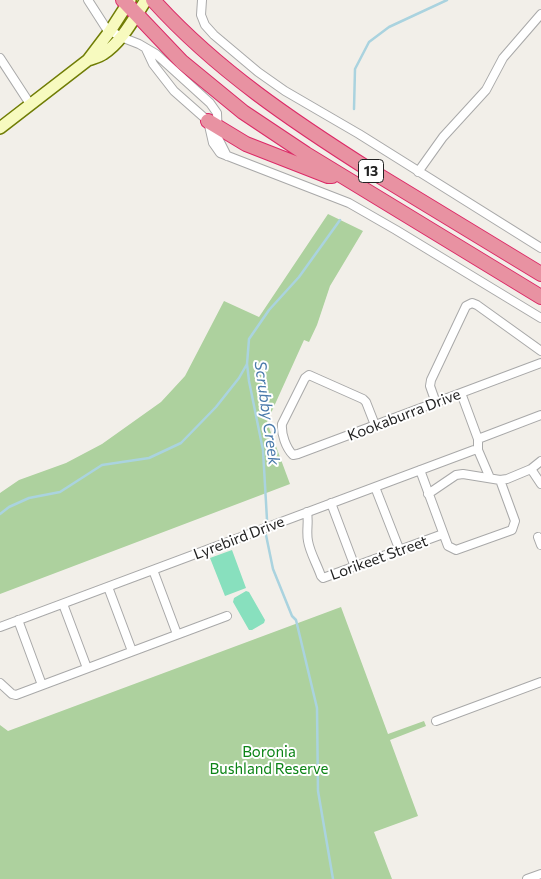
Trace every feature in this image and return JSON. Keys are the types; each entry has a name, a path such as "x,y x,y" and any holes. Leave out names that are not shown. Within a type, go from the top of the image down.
{"highway":[{"name":"13","path":"159,3 209,56 282,113 373,172 541,274"},
{"name":"13","path":"129,5 182,62 224,98 282,139 541,297"},
{"path":"213,124 241,142 269,154 328,176 343,176"}],"street":[{"path":"88,0 110,31 156,54 210,103 217,113 213,124"},
{"path":"88,60 129,5 146,0"},
{"path":"202,0 201,15 205,25 214,35 258,72 541,248"},
{"path":"0,128 88,60 102,54 121,37 129,5"},
{"path":"418,172 443,137 486,90 503,58 541,14"},
{"path":"146,49 153,64 170,86 189,106 213,124 227,156 337,198 365,212 541,318"},
{"path":"0,58 30,104"},
{"path":"436,402 430,386 431,380 463,310 472,303 541,351"},
{"name":"Kookaburra Drive","path":"375,425 363,399 309,375 304,378 282,424 281,430 289,451 293,455 298,454 541,363"},
{"path":"461,393 478,439 478,450 490,478"},
{"path":"478,439 541,415"},
{"name":"Lyrebird Drive","path":"0,627 478,450"},
{"path":"428,494 456,475 463,474 500,480 522,474 541,461"},
{"path":"531,469 541,484"},
{"path":"420,470 448,546 456,550 512,530 515,521 500,480"},
{"path":"375,487 400,551"},
{"path":"332,503 355,567"},
{"name":"Lorikeet Street","path":"307,512 309,544 321,576 327,578 443,534"},
{"path":"153,570 177,634"},
{"path":"108,587 132,651"},
{"path":"63,604 87,668"},
{"path":"0,684 16,695 227,616"},
{"path":"18,620 42,685"},
{"path":"436,721 541,682"},
{"path":"527,879 541,874"}],"green space":[{"path":"328,214 363,231 330,286 317,325 309,342 304,340 267,422 290,484 0,594 0,493 19,480 66,463 102,444 161,402 185,376 224,301 259,317"},
{"path":"232,550 246,588 225,596 210,558"},
{"path":"246,591 249,592 265,620 264,623 252,630 249,630 233,602 234,598"},
{"name":"Boronia Bushland Reserve","path":"341,607 388,734 424,721 426,726 390,740 418,816 374,832 392,879 0,879 0,725 8,731"}],"waterway":[{"name":"Scrubby Creek","path":"354,109 355,69 369,42 389,27 447,0"},
{"name":"Scrubby Creek","path":"267,520 263,450 247,364 249,339 269,310 299,277 340,220"},
{"path":"0,514 9,507 29,498 60,492 102,465 149,458 181,443 216,407 239,378 247,364"},
{"name":"Scrubby Creek","path":"266,535 273,569 292,616 296,620 317,708 318,791 333,879"}]}
